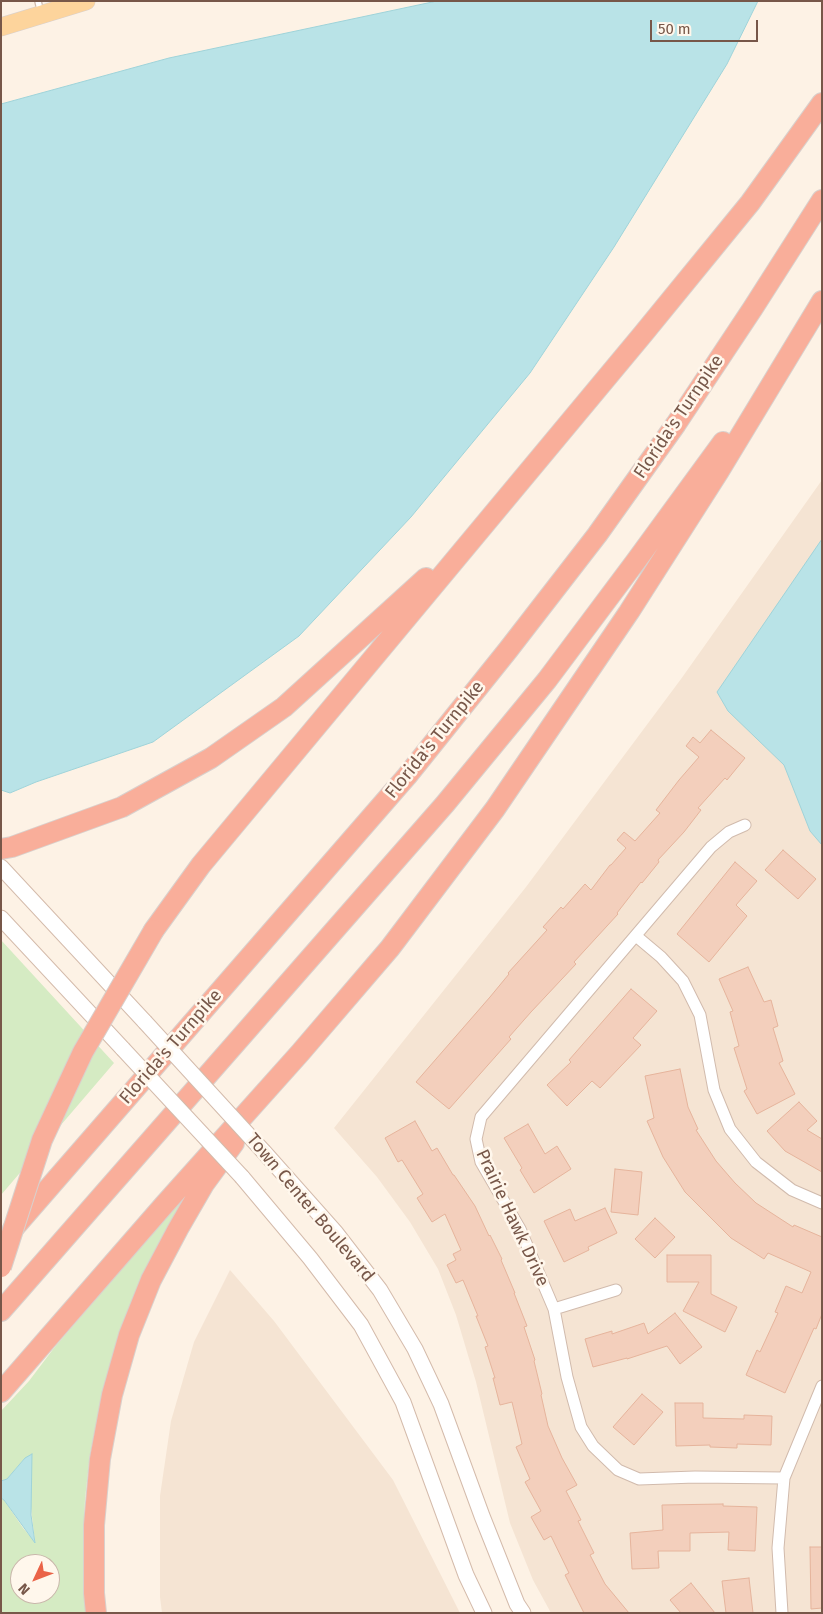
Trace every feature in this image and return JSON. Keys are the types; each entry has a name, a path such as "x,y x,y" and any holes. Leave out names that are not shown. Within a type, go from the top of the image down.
{"highway":[{"path":"1,1267 42,1140 83,1052 154,930 201,865 750,203 822,103"},
{"name":"Florida's Turnpike","path":"1,1242 407,776 508,650 597,535 676,424 754,308 822,200"},
{"path":"1,1311 445,804 541,688 715,453 822,293"},
{"path":"1,1392 390,948 495,809 650,579 719,471 822,301"},
{"path":"7,848 122,807 211,758 284,707 450,557 521,480"},
{"path":"96,1613 94,1593 94,1525 100,1459 112,1395 129,1335 151,1280 204,1184 300,1053"}],"main road":[{"path":"1,27 40,8 86,1"},
{"name":"Town Center Boulevard","path":"1,866 264,1152 336,1233 380,1290 415,1349 441,1404 482,1516 523,1613"},
{"name":"Town Center Boulevard","path":"1,918 242,1177 310,1258 361,1325 403,1402 466,1575 484,1613"}],"street":[{"name":"Prairie Hawk Drive","path":"745,825 729,832 711,847 481,1117 476,1139 481,1162 520,1229 554,1308 566,1377 581,1426 593,1446 618,1470 639,1479 696,1477 784,1478"},
{"path":"636,936 661,957 683,981 700,1015 714,1090 730,1129 756,1162 792,1190 822,1203"},
{"path":"554,1308 616,1290"},
{"path":"782,1613 778,1548 784,1478 822,1386"}],"shaded area":[{"path":"822,480 822,1613 551,1613 533,1580 510,1523 476,1382 456,1315 438,1269 410,1222 377,1177 334,1128 526,887 681,679"},
{"path":"230,1270 274,1321 393,1480 460,1613 162,1613 160,1597 160,1496 171,1421 194,1342"}],"green space":[{"path":"1,940 114,1063 1,1195"},
{"path":"179,1202 182,1206 102,1395 90,1454 85,1499 83,1542 86,1613 3,1613 1,1610 1,1498 35,1542 25,1458 7,1479 1,1481 1,1411 29,1381 54,1348"}],"water":[{"path":"437,1 758,1 727,64 614,247 530,373 411,517 299,636 153,742 36,782 10,793 1,790 1,104 169,58"},
{"path":"822,539 822,845 810,831 784,765 728,711 717,692"},
{"path":"32,1454 31,1515 35,1543 1,1498 1,1481 7,1479 25,1458"}],"building":[{"path":"711,730 745,758 727,780 725,778 698,808 701,810 658,860 659,862 641,882 618,914 574,962 576,964 509,1037 511,1039 449,1109 416,1082 547,930 543,927 561,907 563,909 585,884 591,890 626,848 617,840 624,832 635,841 660,813 656,810 699,757 686,746 693,737 700,743"},
{"path":"783,850 816,879 798,899 765,870"},
{"path":"735,862 757,881 736,905 747,916 709,962 677,934"},
{"path":"748,967 764,1002 771,1000 778,1026 773,1028 783,1061 779,1063 795,1094 757,1114 744,1091 747,1089 734,1048 739,1046 730,1012 733,1011 719,979"},
{"path":"631,989 657,1011 633,1038 641,1045 600,1088 592,1081 567,1106 547,1085 571,1062 569,1060"},
{"path":"680,1069 688,1107 698,1129 696,1130 716,1161 756,1203 793,1227 794,1225 822,1237 822,1314 785,1393 746,1375 757,1350 760,1352 778,1313 775,1312 786,1286 802,1293 811,1272 768,1253 764,1259 731,1238 685,1192 663,1157 647,1121 654,1118 645,1076"},
{"path":"799,1102 817,1121 807,1130 822,1139 822,1172 785,1151 767,1131"},
{"path":"415,1121 432,1151 437,1148 475,1206 502,1259 527,1326 524,1327 535,1360 548,1426 562,1458 577,1485 566,1491 581,1520 578,1521 594,1553 590,1555 605,1584 629,1613 584,1613 565,1575 569,1573 551,1536 544,1540 531,1517 541,1511 525,1482 530,1479 516,1447 522,1444 512,1402 500,1405 493,1378 495,1378 485,1347 488,1346 476,1316 478,1316 463,1280 456,1283 447,1265 456,1260 453,1254 461,1250 445,1214 432,1222 417,1198 423,1194 402,1160 398,1162 385,1138"},
{"path":"528,1124 545,1154 557,1146 571,1169 534,1193 504,1138"},
{"path":"615,1169 642,1172 638,1215 611,1212"},
{"path":"605,1208 617,1233 588,1247 589,1250 564,1262 544,1221 570,1209 575,1221"},
{"path":"655,1218 675,1237 655,1258 635,1239"},
{"path":"667,1255 711,1255 711,1294 737,1307 725,1332 683,1311 699,1282 667,1282"},
{"path":"675,1313 702,1347 680,1364 667,1346 627,1359 593,1367 585,1339 612,1331 612,1334 644,1323 648,1334"},
{"path":"642,1394 663,1412 634,1445 613,1427"},
{"path":"675,1403 703,1403 703,1418 744,1419 744,1415 772,1416 771,1445 737,1444 737,1448 710,1447 710,1445 676,1446"},
{"path":"723,1504 723,1506 757,1507 755,1551 728,1550 729,1532 690,1533 690,1551 658,1551 659,1568 632,1569 630,1533 663,1530 662,1505"},
{"path":"810,1547 822,1547 822,1608 811,1609"},
{"path":"749,1578 753,1613 726,1613 722,1581"},
{"path":"691,1583 715,1613 681,1613 670,1600"}]}
